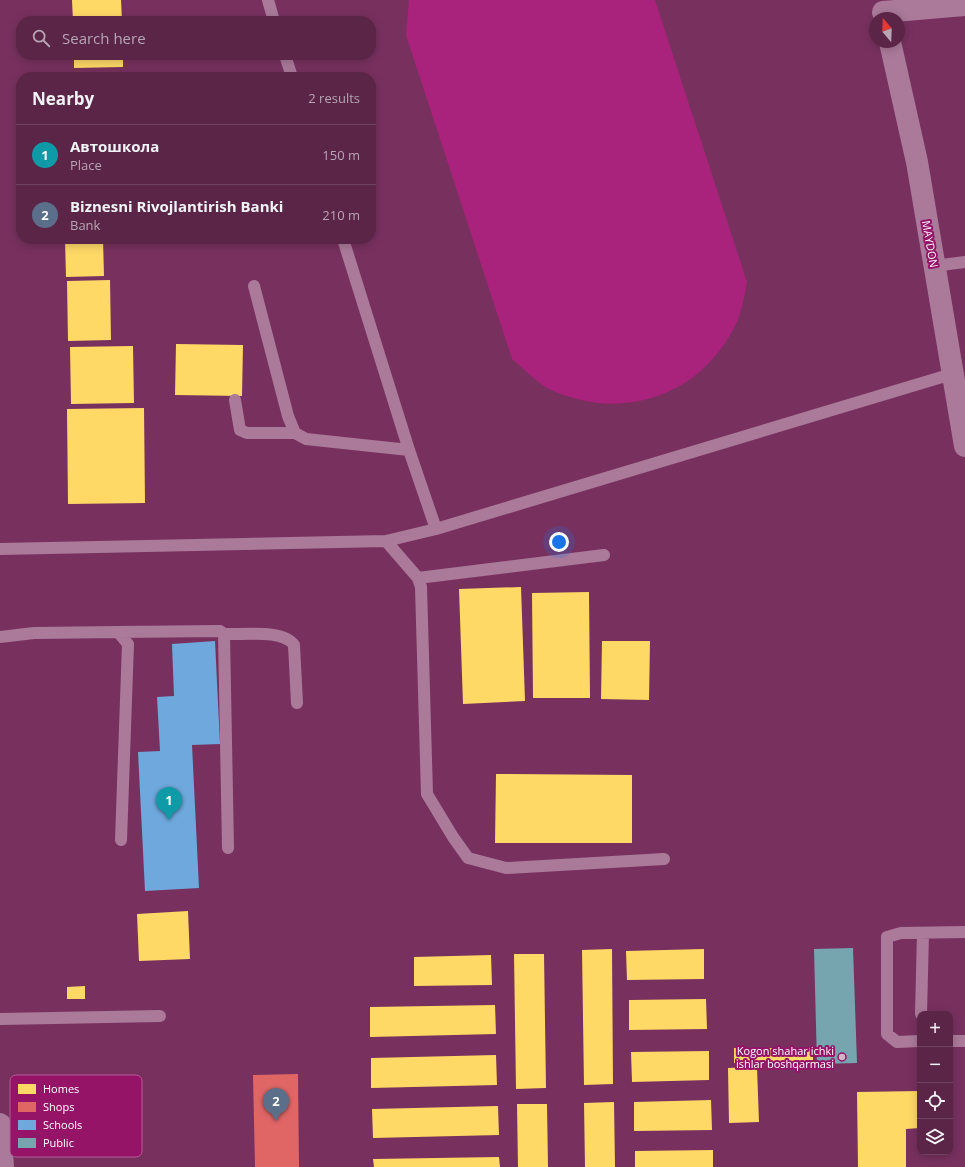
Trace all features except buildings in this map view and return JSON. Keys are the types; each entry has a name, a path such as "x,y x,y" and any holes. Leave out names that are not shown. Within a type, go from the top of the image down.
{"street":[{"path":"883,10 965,5"},
{"name":"MAYDON","path":"891,48 917,162 965,446"},
{"path":"0,1124 3,1167"}],"lane":[{"path":"268,0 273,16"},
{"path":"287,60 290,72"},
{"path":"345,244 409,450 436,529"},
{"path":"934,266 965,262"},
{"path":"254,286 288,416 295,433"},
{"path":"0,549 386,541 436,529 952,374"},
{"path":"235,400 240,430 247,434 295,433 306,439 409,450"},
{"path":"386,541 418,578 421,586 427,794 468,858 506,868 664,859"},
{"path":"418,578 604,555"},
{"path":"0,637 34,633 220,631 224,634 280,635 290,638 294,645 297,703"},
{"path":"118,632 128,644 121,840"},
{"path":"224,634 228,848"},
{"path":"917,1041 897,1042 887,1034 887,937 901,933 965,932"},
{"path":"921,1011 923,933"},
{"path":"0,1020 160,1016"},
{"path":"953,1041 965,1041"}],"shaded area":[{"path":"409,0 655,0 747,282 741,310 735,326 720,351 701,371 679,386 654,397 629,403 602,403 574,398 547,388 512,359 406,35"}],"place":[{"name":"Автошкола","path":"169,820"},
{"name":"Kogon shahar ichki ishlar boshqarmasi","path":"842,1057"},
{"name":"Biznesni Rivojlantirish Banki","path":"276,1121"}]}
